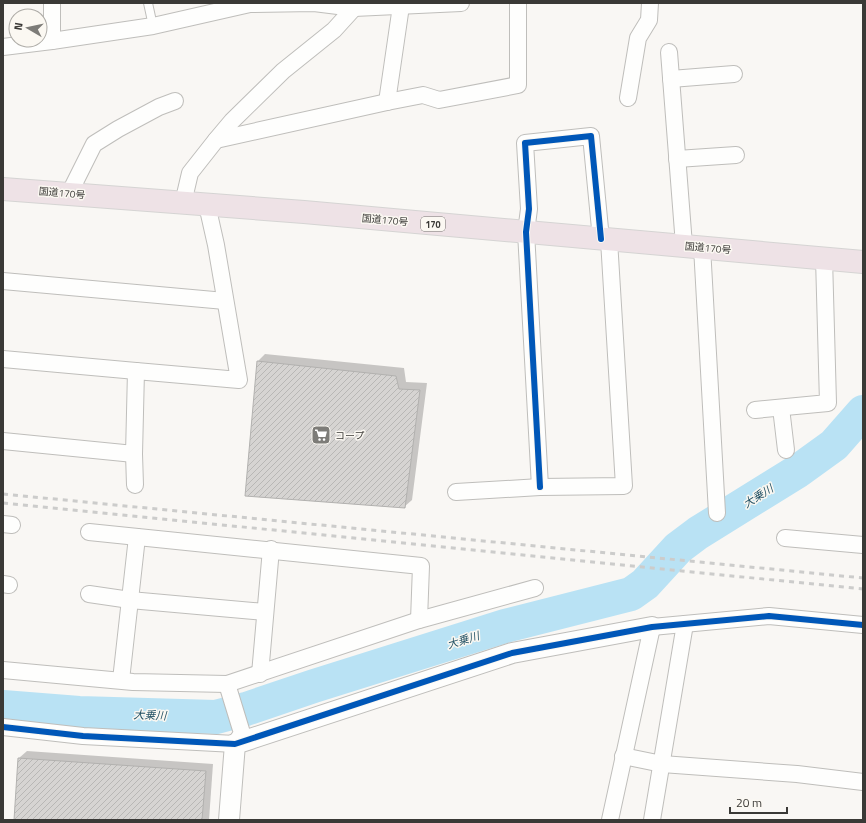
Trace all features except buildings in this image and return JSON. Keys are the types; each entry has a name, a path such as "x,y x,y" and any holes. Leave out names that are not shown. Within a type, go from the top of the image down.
{"highway":[{"name":"国道170号","path":"3,188 693,246 863,262"}],"street":[{"path":"52,3 52,41"},
{"path":"3,47 153,26 250,4 314,3 354,8 461,3"},
{"path":"216,140 423,95 439,100 518,85 518,3"},
{"path":"628,98 638,38 649,20 650,3"},
{"path":"387,102 401,6"},
{"path":"183,203 190,173 232,121 283,71 334,30 354,8"},
{"path":"669,52 677,159 693,246 717,513"},
{"path":"671,79 734,74"},
{"path":"69,194 94,144 159,107 176,101"},
{"path":"456,492 540,487 624,486 605,239 591,136 525,143 529,209 526,232 540,487"},
{"path":"677,159 736,155"},
{"path":"3,359 238,380 207,205"},
{"path":"755,410 828,403 824,258"},
{"path":"3,280 225,301"},
{"path":"135,485 134,454 136,371"},
{"path":"781,408 786,450"},
{"path":"3,441 134,454"},
{"path":"89,532 271,549 421,566 419,620"},
{"path":"121,680 137,537"},
{"path":"785,538 863,545"},
{"path":"260,674 271,549"},
{"path":"3,670 229,689 260,674 419,620 535,588"},
{"path":"89,594 130,600 265,612"},
{"path":"3,727 82,736 239,739 512,653 652,627 769,616 863,625"},
{"path":"652,820 685,624"},
{"path":"610,820 652,627"},
{"path":"229,689 239,739 230,820"},
{"path":"623,756 662,764 798,774 863,782"}],"lane":[{"path":"148,3 153,26"}],"waterway":[{"name":"大乗川","path":"3,707 79,713 216,717 246,709 505,626 631,594 645,584 678,548 698,533 798,471 834,445 863,412"}],"railway":[{"path":"3,494 863,578"},
{"path":"3,503 863,589"}],"cycle path":[{"path":"540,487 526,232 529,209 525,143 591,136 601,239"},
{"path":"3,727 83,736 235,744 512,653 652,627 769,616 863,625"}],"place":[{"name":"コープ","path":"321,435"}]}
